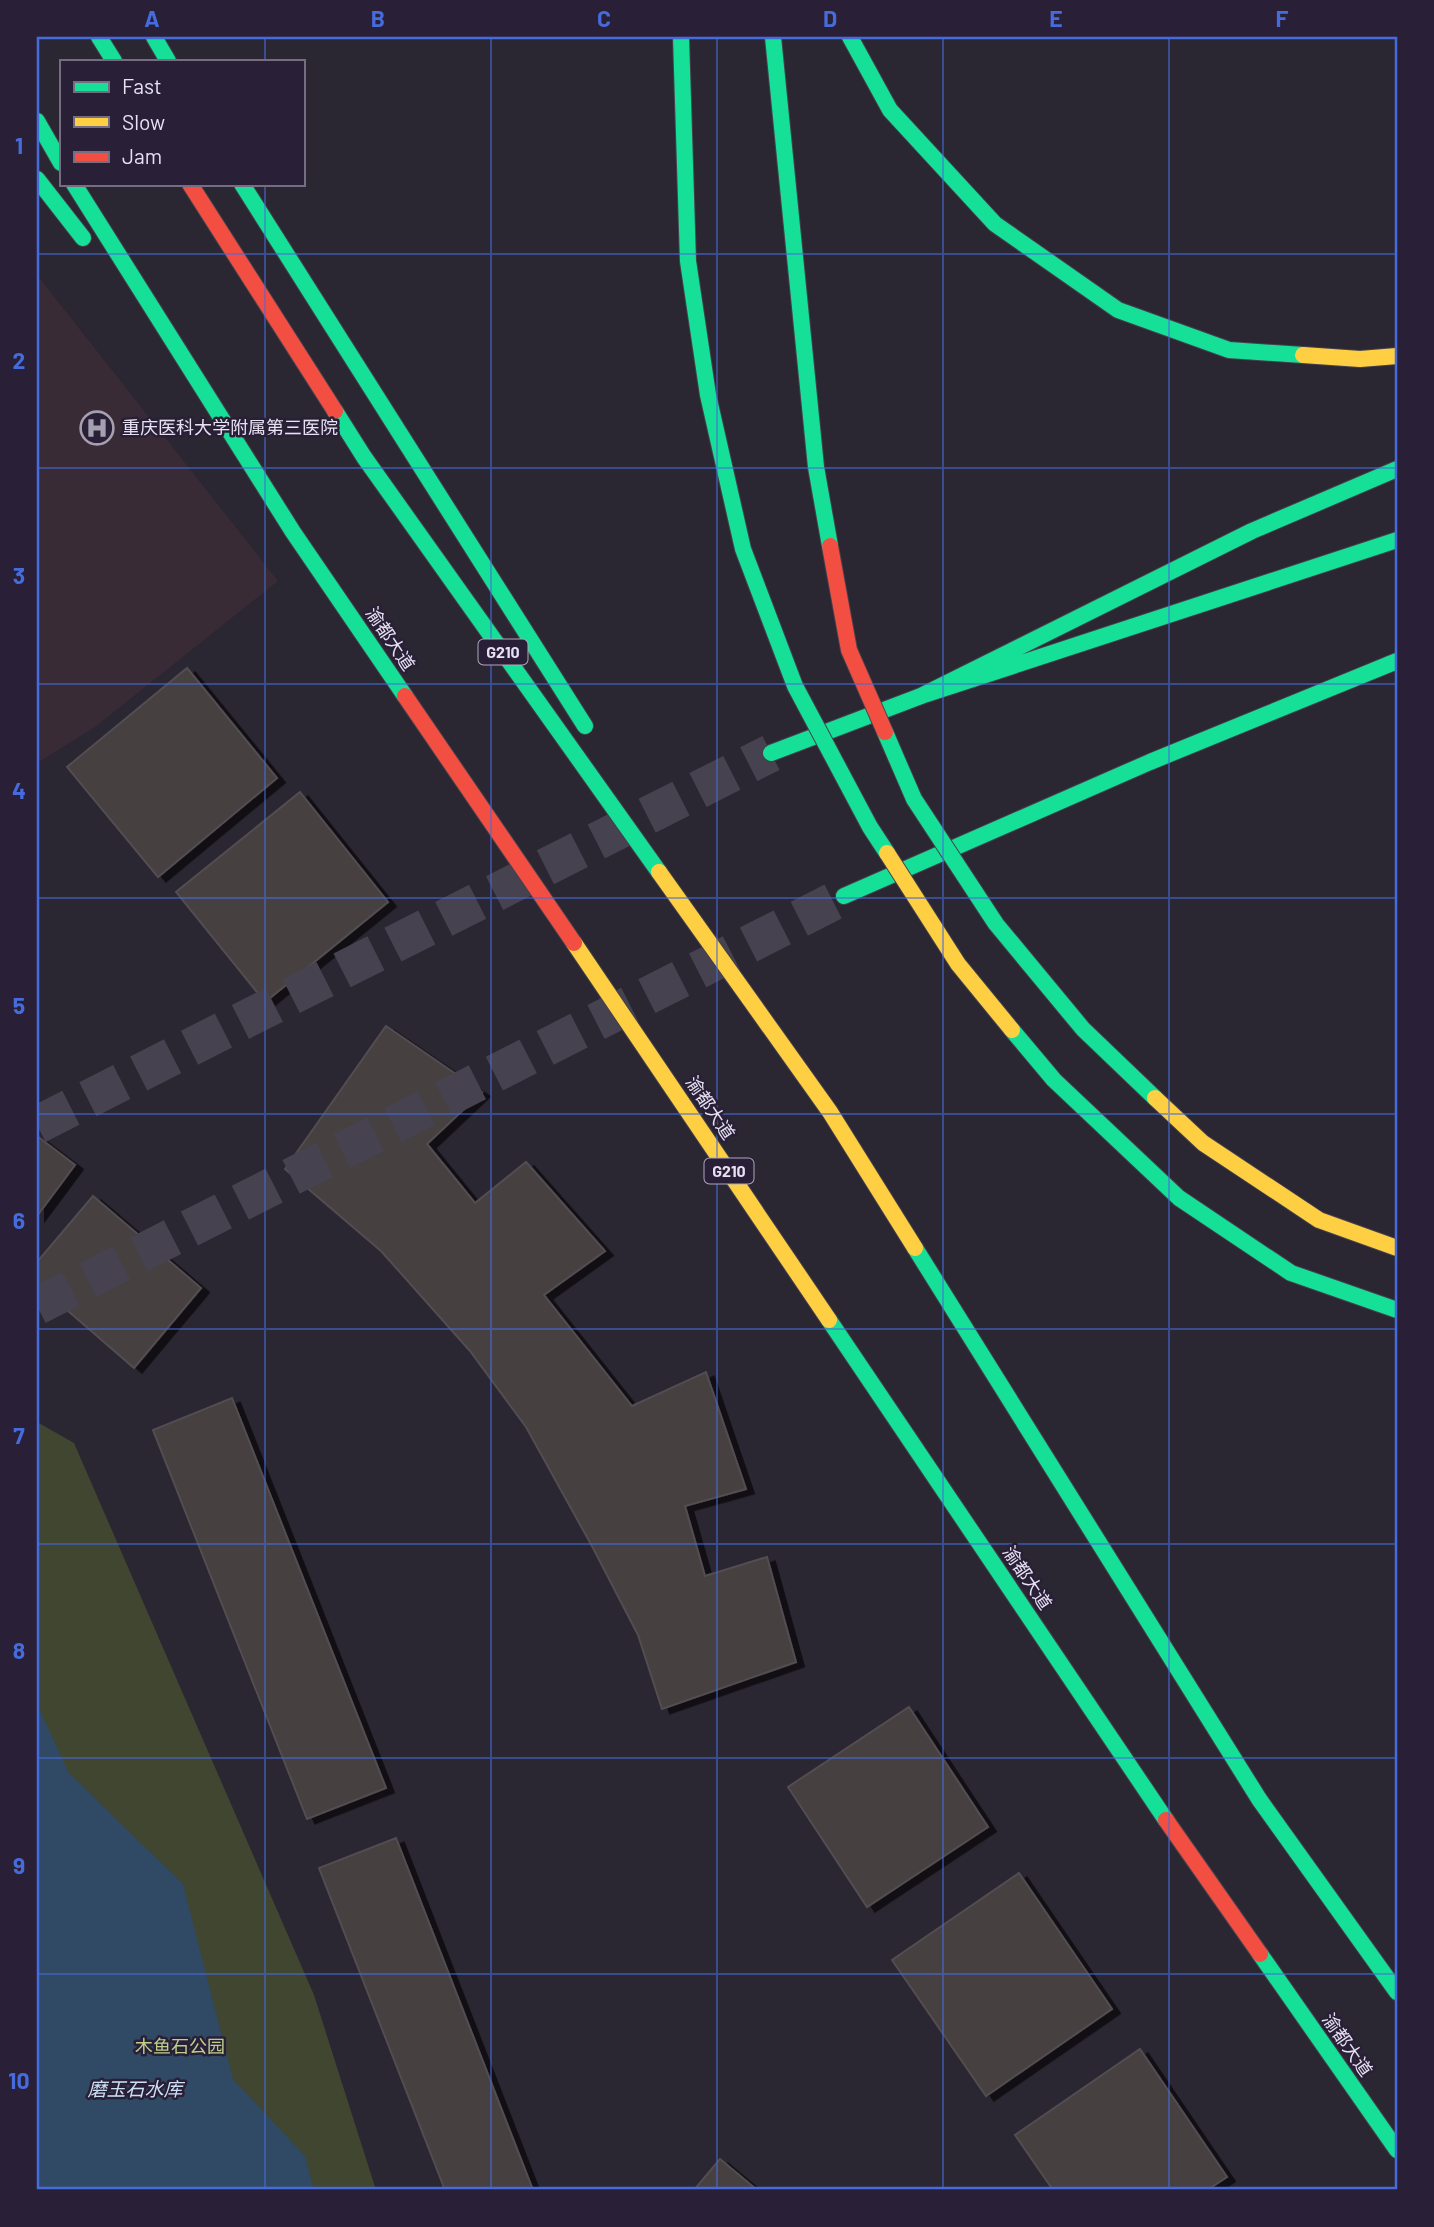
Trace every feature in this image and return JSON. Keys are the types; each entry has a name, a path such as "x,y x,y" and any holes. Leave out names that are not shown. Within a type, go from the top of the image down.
{"main road":[{"path":"99,37 113,60"},
{"path":"154,37 167,60"},
{"path":"681,37 688,261 708,395 743,549 795,686 870,827 958,964 1054,1080 1179,1198 1291,1273 1397,1310"},
{"path":"774,37 816,467 849,650 914,799 996,924 1083,1029 1203,1143 1319,1220 1397,1248"},
{"path":"850,37 890,110 995,224 1118,310 1228,350 1360,359 1397,356"},
{"path":"37,121 60,161"},
{"path":"37,179 95,253"},
{"name":"渝都大道","path":"75,186 301,543 1171,1826 1397,2150"},
{"name":"G210","path":"191,186 364,457 830,1112 1259,1799 1397,1992"},
{"path":"243,186 592,737"},
{"path":"111,274 211,401"},
{"path":"921,696 1252,531 1397,469"},
{"path":"771,753 921,696 1397,540"},
{"path":"844,896 1150,762 1395,662"},
{"path":"666,854 830,1112"}],"shaded area":[{"name":"重庆医科大学附属第三医院","path":"37,275 278,581 95,727 37,763"}],"green space":[{"name":"木鱼石公园","path":"37,1422 74,1443 314,1995 376,2190 37,2190"}],"water":[{"name":"磨玉石水库","path":"37,1704 69,1773 183,1884 233,2079 305,2156 314,2190 37,2190"}],"building":[{"path":"187,668 277,778 158,877 67,767"},
{"path":"300,792 388,902 265,1002 176,892"},
{"path":"386,1026 482,1092 427,1144 475,1203 526,1162 605,1251 544,1295 632,1406 706,1372 746,1489 685,1506 705,1576 767,1557 796,1662 662,1709 638,1635 526,1427 470,1351 381,1251 285,1169"},
{"path":"37,1136 75,1165 37,1216"},
{"path":"93,1196 201,1288 134,1368 37,1284 37,1262"},
{"path":"232,1398 386,1788 307,1819 153,1430"},
{"path":"909,1707 988,1827 867,1907 788,1787"},
{"path":"396,1838 533,2190 445,2190 319,1868"},
{"path":"1019,1873 1112,2009 986,2096 892,1960"},
{"path":"1140,2049 1227,2177 1207,2190 1053,2190 1015,2135"},
{"path":"720,2159 757,2190 694,2190"}],"tunnel":[{"path":"37,1125 771,753"},
{"path":"37,1306 844,896"}],"traffic: fast":[{"path":"99,37 113,60"},
{"path":"154,37 167,60"},
{"path":"681,37 688,261 708,395 743,549 795,686 870,827 887,853"},
{"path":"773,37 816,467 830,546"},
{"path":"850,37 890,110 995,224 1118,310 1229,350 1303,355"},
{"path":"37,121 60,161"},
{"path":"37,179 83,238"},
{"path":"75,186 293,532 405,696"},
{"path":"243,186 585,726"},
{"path":"335,411 364,457 659,872"},
{"path":"921,696 1252,531 1397,469"},
{"path":"771,753 921,696 1397,540"},
{"path":"844,896 1150,762 1397,661"},
{"path":"1389,664 1397,662"},
{"path":"885,732 914,799 996,924 1083,1029 1155,1098"},
{"path":"1012,1030 1054,1080 1179,1198 1291,1273 1397,1310"},
{"path":"915,1248 1259,1799 1397,1992"},
{"path":"829,1320 1166,1820"},
{"path":"1260,1954 1397,2150"}],"traffic: slow":[{"path":"1303,355 1360,359 1397,356"},
{"path":"887,853 958,964 1012,1030"},
{"path":"659,872 830,1112 915,1248"},
{"path":"574,943 829,1320"},
{"path":"1155,1098 1203,1143 1319,1220 1397,1248"}],"traffic: jam":[{"path":"191,186 335,411"},
{"path":"830,546 849,650 885,732"},
{"path":"405,696 574,943"},
{"path":"1166,1820 1260,1954"}],"place":[{"name":"重庆医科大学附属第三医院","path":"97,428"}]}
